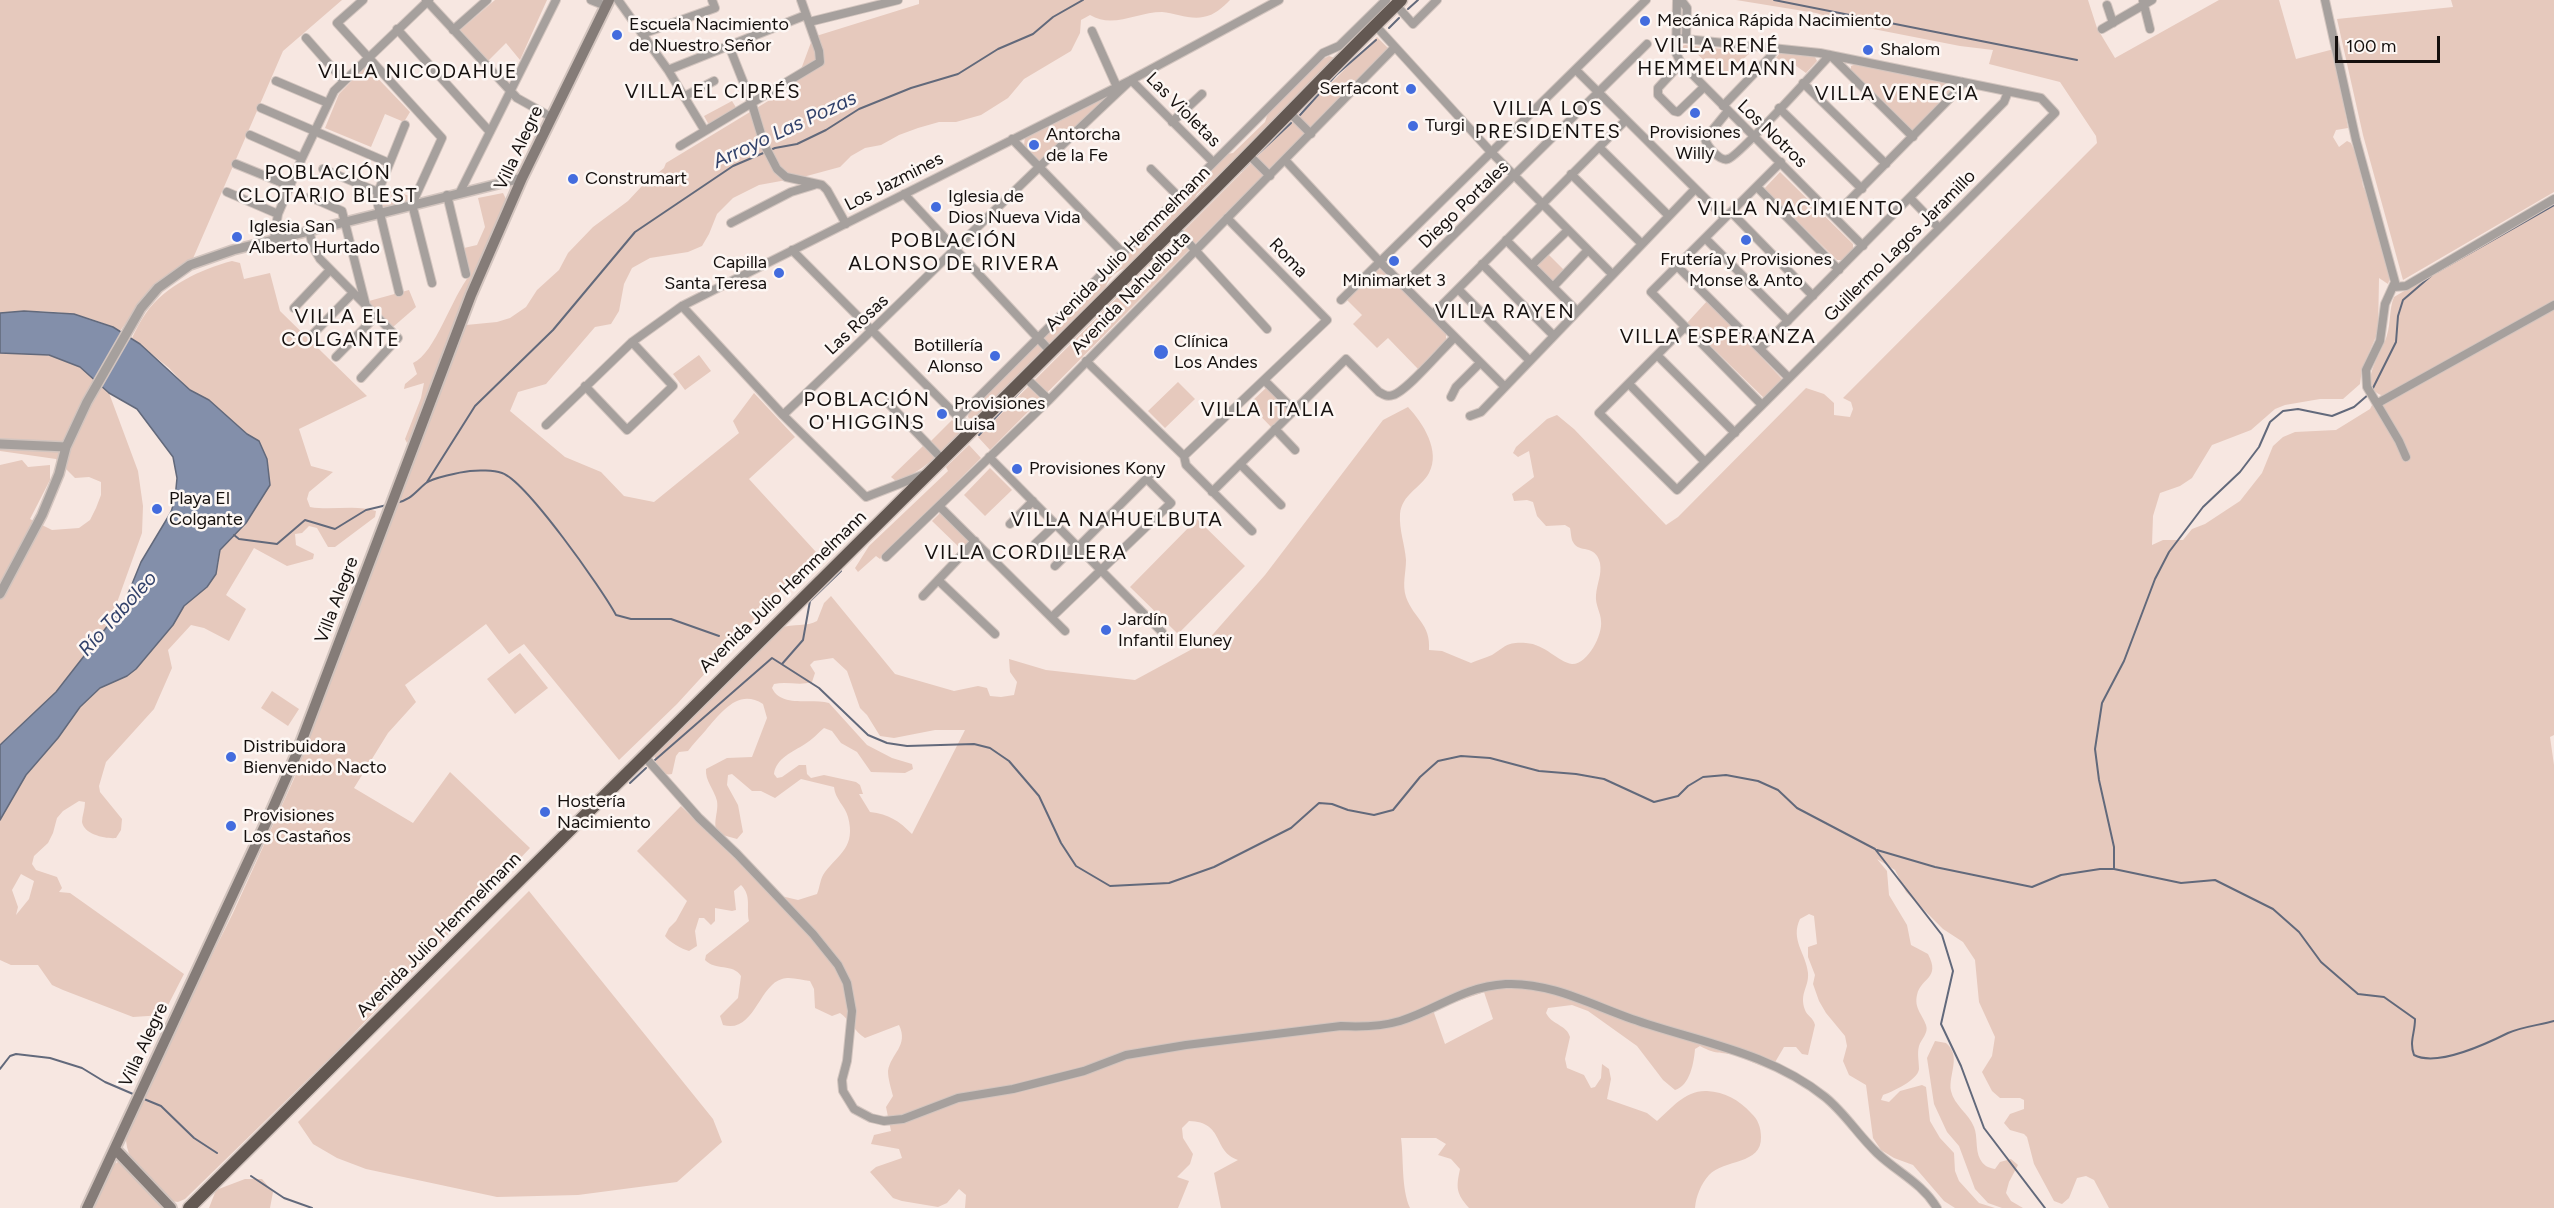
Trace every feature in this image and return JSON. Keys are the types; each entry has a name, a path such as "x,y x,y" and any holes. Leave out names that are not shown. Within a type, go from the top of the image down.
{"highway":[{"name":"Avenida Julio Hemmelmann","path":"189,1208 1176,228 1375,25 1394,2"}],"main road":[{"name":"Villa Alegre","path":"87,1208 297,753 471,295 522,178 551,117 616,2"},
{"path":"116,1149 171,1208"}],"street":[{"path":"363,0 337,23 442,138 412,204 432,283"},
{"path":"274,239 278,214 328,103 343,80 427,0 510,90 526,105 551,117"},
{"path":"453,30 487,0"},
{"path":"460,192 556,0"},
{"path":"591,0 616,2 668,70 705,131"},
{"path":"680,146 820,62 801,0"},
{"path":"668,70 745,38 808,18 898,0"},
{"name":"Los Jazmines","path":"546,425 632,342 682,306 1131,80 1279,0"},
{"path":"958,418 1323,53 1339,46 1394,2 1413,24 1437,0"},
{"path":"1341,300 1646,0"},
{"path":"1677,0 1677,56 1681,63 1658,88 1658,95 1678,112 1704,87"},
{"path":"1681,0 1687,8 1686,39"},
{"path":"2325,0 2356,140 2392,266 2394,287 2385,304 2380,341 2366,370 2367,387 2406,457"},
{"path":"2102,29 2146,2 2150,29"},
{"path":"642,34 713,4"},
{"path":"2106,5 2113,22"},
{"path":"1375,25 1491,152 1612,274"},
{"path":"397,29 490,132"},
{"path":"1092,31 1117,87"},
{"path":"306,38 343,80"},
{"path":"1676,38 1830,55 2008,92 2004,102 1760,349"},
{"name":"Diego Portales","path":"1403,285 1647,44"},
{"path":"729,46 752,104 764,144 777,169 786,177 822,185 846,224"},
{"name":"Avenida Nahuelbuta","path":"886,557 1049,400 1395,47"},
{"path":"1775,49 1725,109 1705,139 1720,158 1726,160 1732,158 1830,55"},
{"path":"1830,55 1913,137"},
{"name":"Los Notros","path":"1681,63 1863,246"},
{"path":"1576,70 1624,121 1695,189 1728,215 1813,296"},
{"name":"Las Violetas","path":"1131,80 1213,162"},
{"name":"Las Rosas","path":"783,415 956,250 1037,167 1131,80"},
{"path":"276,81 328,103"},
{"path":"685,96 714,81"},
{"path":"1834,216 1913,137 1963,82"},
{"path":"1803,83 1886,164"},
{"name":"Guillermo Lagos Jaramillo","path":"1629,384 1599,413 1677,490 2055,112 2041,98 2008,92"},
{"path":"1172,122 1202,94"},
{"path":"261,108 389,163"},
{"path":"1779,108 1862,189"},
{"path":"1290,113 1311,134"},
{"path":"1433,314 1624,121"},
{"path":"399,292 379,213 378,192 405,125"},
{"path":"250,135 302,158"},
{"path":"1012,139 1124,253"},
{"path":"1599,147 1669,216"},
{"path":"1248,154 1270,176"},
{"path":"1285,160 1380,262 1504,386"},
{"path":"1762,405 1651,292 1781,162"},
{"path":"236,164 290,186"},
{"path":"323,169 378,192"},
{"path":"1150,169 1178,196"},
{"path":"1571,174 1642,244"},
{"path":"0,594 42,515 59,474 66,447 87,402 131,324 150,297 190,265 274,239 522,178"},
{"path":"731,223 791,192 815,184"},
{"path":"1756,186 1839,270"},
{"path":"1470,416 1481,411 1695,189"},
{"path":"227,192 278,214"},
{"path":"904,194 1051,352"},
{"path":"447,195 466,274"},
{"path":"310,197 342,211 366,306"},
{"path":"1910,198 1939,228"},
{"path":"2394,287 2406,286 2554,199"},
{"name":"Roma","path":"1227,218 1327,320 1265,381"},
{"path":"1176,228 1268,328"},
{"path":"1532,265 1568,230"},
{"path":"309,231 316,254 398,338 361,378"},
{"path":"1705,238 1788,321"},
{"path":"1506,240 1577,311"},
{"path":"792,250 972,430"},
{"path":"1553,287 1588,250"},
{"path":"1482,264 1553,335"},
{"path":"1677,266 1789,378"},
{"path":"294,308 330,270"},
{"path":"1458,289 1529,360"},
{"path":"313,334 353,293"},
{"path":"2376,400 2554,305"},
{"path":"682,306 783,415 866,496 929,474"},
{"path":"336,357 376,316"},
{"path":"1686,327 1629,384 1705,462"},
{"path":"1212,492 1346,358 1385,396 1395,394 1414,378 1455,337"},
{"path":"585,386 627,430 635,423 673,386 632,342"},
{"path":"1657,355 1734,432"},
{"path":"1086,360 1184,456 1186,465 1252,531"},
{"path":"1451,397 1456,387 1480,363"},
{"path":"1025,377 1049,400"},
{"path":"1184,456 1265,381 1294,410"},
{"path":"888,403 943,460"},
{"path":"1275,429 1295,450"},
{"path":"0,444 66,447"},
{"path":"989,457 1162,632"},
{"path":"1240,464 1281,505"},
{"path":"1055,567 1153,472"},
{"path":"1052,617 1171,503 1147,479"},
{"path":"1010,524 1033,501"},
{"path":"940,507 1065,631"},
{"path":"1035,544 1056,524"},
{"path":"923,596 975,541"},
{"path":"938,580 995,634"},
{"path":"644,756 699,818 737,854 813,934 838,965 849,992 852,1011 847,1061 842,1080 843,1091 854,1109 871,1118 884,1121 903,1119 958,1098 1001,1092 1084,1071 1126,1055 1186,1044 1341,1026 1362,1027 1389,1024 1471,990 1494,985 1519,984 1550,989 1650,1025 1732,1049 1781,1069 1826,1098 1873,1149 1911,1179 1937,1208"}],"shaded area":[{"path":"0,0 342,0 283,51 191,263 155,284 120,331 77,315 46,311 0,313"},
{"path":"495,0 547,0 520,60 506,43 488,61 460,30"},
{"path":"919,0 1230,0 1215,13 1198,18 1162,12 1116,20 1099,19 1090,15 1081,20 1080,33 1071,51 1024,79 1008,98 981,115 956,122 939,122 918,128 881,145 865,148 851,156 840,167 759,185 733,198 717,214 702,246 688,252 650,258 632,268 624,284 619,311 611,324 595,327 546,384 518,392 510,411 565,457 601,472 624,496 654,502 739,433 733,421 754,393 795,437 749,479 816,552 677,704 619,760 524,644 509,654 486,624 405,685 416,702 388,733 354,788 413,823 450,772 530,848 339,1049 185,1199 178,1202 170,1201 144,1175 131,1157 126,1136 128,1123 233,913 298,770 382,539 466,325 497,322 510,318 526,307 537,290 559,270 568,253 593,227 628,201 664,168 666,163 778,95 790,99 813,37 919,4"},
{"path":"1736,0 2088,0 2097,28 2115,58 2219,0 2279,0 2296,59 2334,49 2348,128 2336,130 2333,137 2339,147 2347,141 2351,143 2358,159 2363,186 2372,206 2391,275 2388,284 2379,278 2378,332 2362,369 2360,384 2343,399 2320,399 2275,409 2251,430 2212,445 2192,478 2180,486 2160,493 2153,516 2152,545 2163,540 2183,540 2192,529 2205,524 2240,501 2262,473 2273,446 2283,437 2295,432 2336,430 2370,409 2381,395 2374,390 2371,376 2385,342 2394,297 2554,202 2554,735 2550,737 2554,765 2554,1208 2109,1208 2094,1180 2086,1176 2077,1178 2069,1198 2062,1204 2054,1201 2034,1164 2027,1137 2010,1130 2004,1123 2010,1114 2024,1109 2024,1100 2000,1098 1992,1091 1982,1072 1992,1056 1995,1037 1979,1002 1975,960 1963,942 1943,929 1906,892 1895,870 1877,859 1887,871 1889,895 1907,925 1911,945 1928,954 1932,968 1929,977 1919,989 1916,1000 1927,1028 1918,1049 1918,1073 1904,1085 1883,1095 1881,1100 1889,1102 1900,1091 1922,1085 1926,1087 1930,1121 1940,1138 1954,1153 1955,1171 1959,1181 1979,1203 1995,1208 1955,1208 1944,1201 1913,1165 1881,1150 1873,1138 1866,1085 1849,1075 1843,1061 1847,1046 1845,1036 1826,1013 1813,984 1815,975 1808,957 1808,947 1817,944 1814,916 1809,914 1800,919 1797,927 1798,940 1808,973 1803,1004 1815,1025 1808,1055 1802,1054 1796,1047 1784,1047 1774,1064 1765,1066 1700,1046 1695,1049 1688,1079 1675,1090 1663,1080 1637,1046 1588,1011 1572,1005 1548,1008 1546,1013 1566,1030 1570,1037 1565,1059 1567,1068 1584,1075 1591,1088 1595,1087 1601,1078 1602,1064 1609,1069 1611,1079 1607,1099 1647,1113 1657,1121 1685,1097 1699,1091 1707,1091 1726,1095 1737,1101 1756,1118 1760,1127 1760,1146 1749,1157 1724,1166 1709,1175 1699,1190 1695,1208 1469,1208 1458,1190 1460,1169 1451,1159 1438,1155 1446,1144 1436,1138 1401,1138 1404,1183 1410,1208 1221,1208 1214,1173 1238,1160 1224,1150 1208,1126 1189,1121 1182,1128 1183,1138 1193,1154 1190,1164 1177,1177 1189,1181 1178,1208 965,1208 966,1195 959,1189 947,1203 938,1207 893,1198 870,1172 876,1167 902,1158 899,1149 871,1144 874,1135 891,1131 886,1107 893,1096 888,1071 901,1044 902,1032 899,1025 865,1038 840,1013 832,1016 815,1008 814,989 810,981 788,978 774,983 742,1022 733,1026 723,1025 720,1016 738,998 741,976 738,972 705,960 706,955 749,921 746,893 741,885 734,891 736,910 715,908 715,921 711,925 704,918 699,918 695,931 697,946 689,951 686,950 665,936 687,901 637,851 681,806 732,856 743,862 781,896 798,900 817,894 823,874 845,849 850,836 848,817 834,787 801,779 775,798 761,791 752,791 732,774 728,775 727,785 738,805 743,832 737,839 719,834 715,823 717,801 706,769 727,758 752,757 767,718 763,704 754,700 738,701 724,710 688,751 679,752 672,774 661,771 654,754 780,628 817,621 824,603 831,596 895,674 954,691 978,686 987,688 990,696 1014,695 1017,682 1010,672 1009,659 1046,670 1135,680 1207,641 1265,575 1383,420 1408,407 1429,438 1433,456 1429,473 1404,501 1400,514 1406,560 1404,583 1406,597 1425,628 1429,650 1442,651 1471,663 1492,655 1510,644 1526,643 1539,646 1567,663 1578,663 1583,660 1597,641 1601,627 1596,599 1600,563 1595,553 1576,546 1572,541 1570,528 1565,525 1546,526 1537,516 1533,502 1514,501 1512,494 1534,477 1529,451 1518,457 1513,453 1516,447 1547,419 1557,415 1574,429 1666,525 1678,517 1806,388 1824,394 1834,403 1834,415 1850,417 1853,409 1851,402 1843,398 2097,143 2096,136 2060,82 1989,64 1993,50 1960,46 1863,27 1816,13","holes":["833,658 847,671 860,708 880,736 894,738 935,730 965,730 912,834 893,819 883,814 870,812 859,794 863,794 860,785 856,782 824,775 811,778 807,774 806,765 799,765 782,777 777,778 774,774 775,768 782,760 810,741 824,728 832,731 841,743 857,752 871,772 905,773 913,769 912,764 892,758 867,745 829,703 782,698 772,688 774,684 779,683 812,682 815,673 810,665 814,661","1484,992 1493,1019 1445,1044 1433,1010"]},
{"path":"2451,0 2554,0 2554,192 2403,280 2363,135 2337,19 2453,7"},
{"path":"1377,37 1389,49 990,450 978,437"},
{"path":"1682,46 1751,52 1723,78 1694,51 1689,49 1683,55"},
{"path":"1780,53 1815,57 1817,61 1806,73 1792,63 1789,67 1776,58"},
{"path":"1329,56 1335,58 1197,194 1192,203 1130,266 1113,275 1104,292 973,422 968,417 969,411 1227,154 1233,153 1265,122 1268,113 1323,59"},
{"path":"1856,64 1956,87 1916,129 1912,130 1851,71 1851,66"},
{"path":"366,66 410,112 404,122 385,114 371,147 325,128 339,94"},
{"path":"1102,98 1103,101 1042,161 1037,160 1024,145 1025,137"},
{"path":"732,101 737,109 709,125 704,116"},
{"path":"1780,172 1853,244 1853,249 1842,260 1837,260 1764,189"},
{"path":"382,188 410,196 408,201 384,207 380,201"},
{"path":"503,193 507,201 473,274 423,413 407,443 405,439 421,398 424,383 404,389 405,384 417,374 413,363 429,348 470,275 464,248 477,245 485,227 478,198"},
{"path":"1548,254 1564,270 1552,282 1536,266"},
{"path":"232,261 240,263 244,279 270,273 280,311 367,396 299,429 311,466 333,472 309,492 307,499 310,507 360,508 376,511 375,517 335,547 328,547 317,528 309,526 302,533 295,534 296,545 314,554 313,559 287,566 254,548 226,595 246,609 229,641 204,628 191,625 168,650 172,668 154,709 106,762 99,786 100,792 122,819 121,830 116,838 102,837 87,830 82,822 85,802 79,801 63,811 57,818 48,843 34,856 32,864 36,870 57,877 62,888 59,892 70,893 184,974 163,1015 133,1017 52,985 38,965 11,965 0,960 0,820 26,775 58,738 80,707 100,688 127,676 136,669 173,625 178,613 218,566 220,550 246,523 270,485 267,459 259,441 247,434 209,400 190,390 169,368 132,338 146,313 163,295 184,280","holes":["21,874 34,881 29,899 16,915 18,907 12,890"]},
{"path":"1381,269 1446,333 1446,340 1418,369 1388,338 1377,348 1353,324 1362,315 1346,299 1376,270"},
{"path":"409,290 416,307 393,327 369,303 369,301"},
{"path":"1708,300 1783,380 1765,399 1687,323"},
{"path":"0,353 42,354 66,359 80,367 109,393 138,471 143,506 142,533 110,622 56,692 0,745 0,465 22,460 28,467 50,465 50,480 30,519 52,530 79,528 90,520 101,495 101,482 89,477 75,478 56,459 0,451"},
{"path":"699,355 711,371 685,390 673,374"},
{"path":"1178,382 1195,399 1165,428 1148,411"},
{"path":"1268,386 1291,410 1272,428 1249,404"},
{"path":"952,420 963,431 941,454 930,442"},
{"path":"924,445 936,457 897,482 891,477"},
{"path":"969,445 981,458 880,559 876,556 858,572 855,568 869,546 948,471 946,467"},
{"path":"990,468 1012,490 985,516 964,495"},
{"path":"940,513 969,541 961,549 932,521"},
{"path":"1197,519 1245,566 1178,634 1130,587"},
{"path":"520,653 548,688 515,714 487,679"},
{"path":"272,691 299,709 288,726 261,708"},
{"path":"529,891 713,1119 722,1142 677,1182 578,1195 497,1197 366,1169 337,1158 313,1144 298,1122"},
{"path":"1935,1041 1946,1043 1951,1048 1954,1060 1951,1091 1955,1101 1974,1127 1981,1161 1986,1166 1995,1169 2000,1162 2011,1159 2018,1165 2006,1193 2011,1201 2023,1208 2002,1208 1988,1203 1975,1189 1959,1146 1947,1132 1934,1104 1927,1058"},
{"path":"120,1161 164,1208 90,1208 112,1165"},
{"path":"245,1179 262,1179 273,1192 270,1208 209,1208 216,1190"}],"water":[{"name":"Río Taboleo","path":"24,311 74,314 113,327 140,344 190,390 209,400 247,434 259,441 267,459 270,485 246,523 220,550 216,574 207,587 184,606 173,625 136,669 127,676 100,688 80,707 58,738 26,775 0,820 0,745 56,692 123,606 141,562 171,512 177,478 173,457 137,409 109,393 80,367 49,355 0,353 0,313"}],"waterway":[{"name":"Arroyo Las Pozas","path":"427,482 475,406 553,330 635,232 733,166 775,148 797,144 826,130 859,109 911,88 958,74 998,49 1033,34 1053,17 1083,0"},
{"path":"1408,9 1418,0"},
{"path":"1774,0 2077,60"},
{"path":"1389,28 1399,18"},
{"path":"1300,115 1336,75 1376,40"},
{"path":"1257,155 1291,123"},
{"path":"1241,171 1249,163"},
{"path":"2437,272 2554,205"},
{"path":"1034,377 1175,236"},
{"path":"2372,390 2396,342 2398,316 2403,300 2432,275"},
{"path":"979,435 1026,385"},
{"path":"2114,869 2114,847 2099,780 2095,749 2102,703 2124,661 2155,579 2169,552 2203,507 2240,472 2259,447 2270,422 2283,411 2298,409 2332,416 2354,407 2369,394"},
{"path":"396,503 409,498 426,483 440,477 473,471 502,473 513,480 545,515 596,583 616,615 631,619 671,619 719,636"},
{"path":"234,535 239,539 277,544 305,520 335,529 366,510 387,505"},
{"path":"782,664 803,640 810,601 841,571"},
{"path":"655,760 772,658 819,688 868,735 887,743 907,746 974,744 990,748 1009,761 1039,796 1061,843 1076,866 1110,886 1169,883 1214,867 1291,828 1319,803 1374,815 1393,810 1420,777 1438,761 1461,756 1490,758 1539,771 1604,779 1654,802 1678,796 1688,786 1703,777 1726,775 1758,781 1778,790 1797,808 1875,849 1942,935 1953,971 1941,1024 1961,1066 1984,1128 2045,1208"},
{"path":"630,783 646,768"},
{"path":"1877,850 1935,867 2032,887 2061,875 2100,869 2114,869 2181,883 2215,880 2273,909 2299,932 2321,962 2358,994 2384,997 2415,1019 2412,1041 2414,1055 2424,1058 2461,1053 2513,1031 2554,1021"},
{"path":"0,1069 10,1056 16,1054 50,1058 82,1068 105,1082 133,1094"},
{"path":"144,1099 161,1106 194,1138 217,1153"},
{"path":"251,1176 284,1198 312,1208"}],"place":[{"name":"Mecánica Rápida Nacimiento","path":"1645,21"},
{"name":"Escuela Nacimiento de Nuestro Señor","path":"617,35"},
{"name":"Shalom","path":"1868,50"},
{"name":"Serfacont","path":"1411,89"},
{"name":"Provisiones Willy","path":"1695,113"},
{"name":"Turgi","path":"1413,126"},
{"name":"Antorcha de la Fe","path":"1034,145"},
{"name":"Construmart","path":"573,179"},
{"name":"Iglesia de Dios Nueva Vida","path":"936,207"},
{"name":"Iglesia San Alberto Hurtado","path":"237,237"},
{"name":"Frutería y Provisiones Monse & Anto","path":"1746,240"},
{"name":"Minimarket 3","path":"1394,261"},
{"name":"Capilla Santa Teresa","path":"779,273"},
{"name":"Clínica Los Andes","path":"1161,352"},
{"name":"Botillería Alonso","path":"995,356"},
{"name":"Provisiones Luisa","path":"942,414"},
{"name":"Provisiones Kony","path":"1017,469"},
{"name":"Playa El Colgante","path":"157,509"},
{"name":"Jardín Infantil Eluney","path":"1106,630"},
{"name":"Distribuidora Bienvenido Nacto","path":"231,757"},
{"name":"Hostería Nacimiento","path":"545,812"},
{"name":"Provisiones Los Castaños","path":"231,826"}],"district":[{"name":"VILLA RENÉ HEMMELMANN","path":"1717,58"},
{"name":"VILLA NICODAHUE","path":"418,72"},
{"name":"VILLA EL CIPRÉS","path":"713,92"},
{"name":"VILLA VENECIA","path":"1897,94"},
{"name":"VILLA LOS PRESIDENTES","path":"1548,120"},
{"name":"POBLACIÓN CLOTARIO BLEST","path":"328,184"},
{"name":"VILLA NACIMIENTO","path":"1801,209"},
{"name":"POBLACIÓN ALONSO DE RIVERA","path":"954,252"},
{"name":"VILLA RAYEN","path":"1505,312"},
{"name":"VILLA EL COLGANTE","path":"341,328"},
{"name":"VILLA ESPERANZA","path":"1718,337"},
{"name":"VILLA ITALIA","path":"1268,410"},
{"name":"POBLACIÓN O'HIGGINS","path":"867,412"},
{"name":"VILLA NAHUELBUTA","path":"1117,520"},
{"name":"VILLA CORDILLERA","path":"1026,553"}]}
